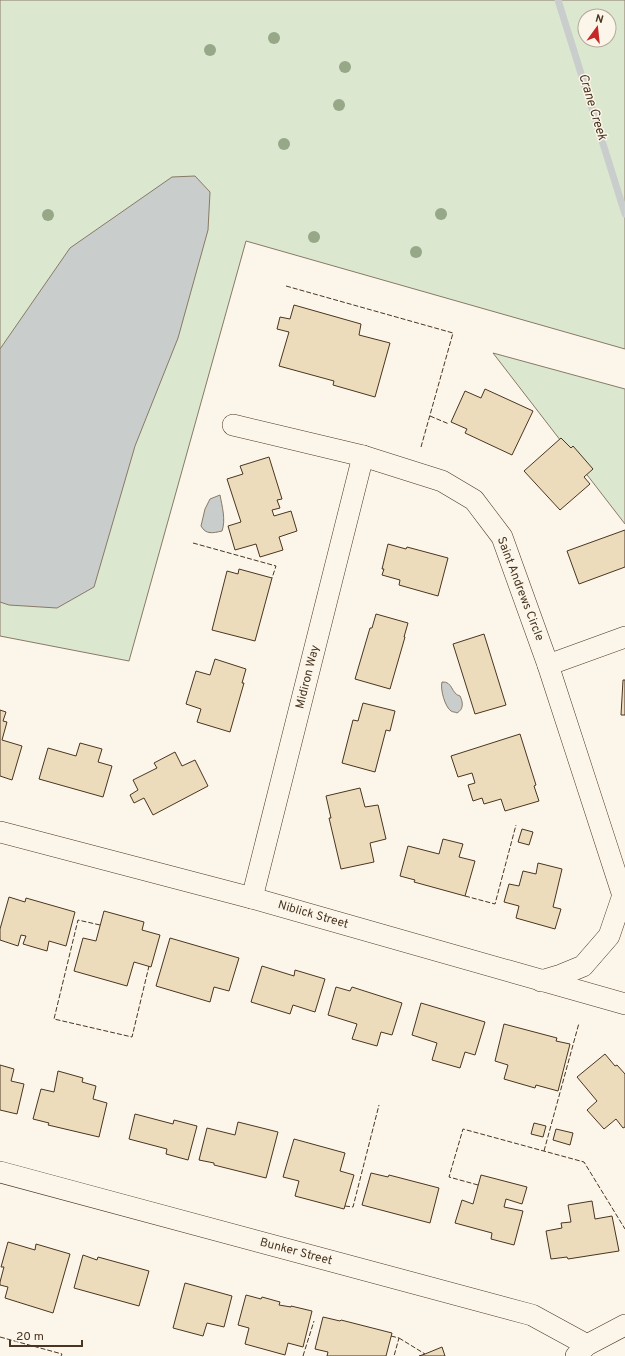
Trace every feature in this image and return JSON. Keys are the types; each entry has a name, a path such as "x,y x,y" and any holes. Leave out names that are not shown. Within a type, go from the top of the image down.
{"street":[{"name":"Saint Andrews Circle","path":"233,425 363,456 442,481 474,500 502,537 548,665 624,898"},
{"name":"Midiron Way","path":"252,898 363,456"},
{"path":"548,665 625,638"},
{"name":"Niblick Street","path":"0,832 252,898 625,1004"},
{"path":"541,981 583,966 609,936 624,898"},
{"name":"Bunker Street","path":"0,1172 532,1315 582,1350"},
{"path":"582,1350 625,1325"}],"green space":[{"path":"0,0 625,0 625,349 246,241 129,661 0,636"},
{"path":"493,353 625,389 625,524"}],"shaded area":[{"path":"195,176 210,192 208,230 178,338 135,446 94,587 57,608 9,605 0,602 0,349 70,248 172,177"},
{"path":"220,495 224,518 222,531 213,533 207,532 201,526 205,509 210,499"},
{"path":"442,682 448,683 455,693 460,696 462,705 461,710 457,713 451,711 445,702 442,693"}],"building":[{"path":"294,305 361,324 359,335 390,343 375,397 333,385 334,381 279,366 289,332 277,329 280,317 290,319"},
{"path":"485,389 533,411 512,455 465,433 467,429 451,422 465,391 481,398"},
{"path":"561,438 571,448 573,446 593,469 584,477 590,484 560,510 524,471"},
{"path":"269,457 282,499 277,500 280,508 272,510 274,516 291,511 297,531 279,537 283,550 260,557 256,544 235,550 228,526 241,522 227,479 243,474 240,466"},
{"path":"625,530 625,567 579,584 567,551"},
{"path":"388,544 406,549 407,547 448,558 438,596 399,585 400,580 382,575"},
{"path":"239,569 272,578 255,641 212,630 227,571 238,574"},
{"path":"376,614 408,623 390,689 355,679 370,628 372,628"},
{"path":"484,634 506,705 475,714 453,644"},
{"path":"215,659 246,669 242,683 244,683 230,732 197,722 201,709 186,704 196,671 210,675"},
{"path":"623,680 625,680 625,715 621,715"},
{"path":"363,703 395,711 390,731 386,730 375,772 342,763 353,720 358,721"},
{"path":"0,710 6,712 3,721 7,722 2,740 22,746 12,780 0,776"},
{"path":"520,734 536,785 534,786 539,801 505,811 501,799 484,804 482,798 473,801 468,785 475,783 472,773 458,777 451,756"},
{"path":"80,743 102,749 98,762 112,766 103,797 39,779 48,748 76,756"},
{"path":"175,752 182,766 195,760 208,786 153,815 144,798 134,803 130,795 138,790 133,780 157,768 154,763"},
{"path":"360,788 365,807 378,805 386,839 370,843 374,862 341,869 329,818 331,818 326,796"},
{"path":"522,829 533,832 529,845 518,842"},
{"path":"443,839 463,844 459,857 475,861 465,896 414,882 415,880 400,876 408,846 439,854"},
{"path":"538,863 562,869 553,907 561,909 555,929 516,918 519,906 504,902 509,884 519,886 523,871 536,874"},
{"path":"9,897 25,902 26,898 75,912 66,946 49,941 47,951 23,944 26,936 21,935 18,946 0,940 0,929"},
{"path":"104,911 144,922 142,930 160,935 151,967 134,962 127,986 74,971 83,938 96,941"},
{"path":"170,938 239,958 229,991 214,987 210,1002 156,986"},
{"path":"262,966 294,976 295,970 325,979 315,1012 293,1005 290,1014 251,1002"},
{"path":"336,987 350,991 352,987 402,1003 392,1035 381,1032 377,1046 352,1039 357,1024 328,1015"},
{"path":"421,1003 485,1022 475,1055 465,1052 460,1068 432,1060 437,1043 412,1035"},
{"path":"504,1024 557,1038 556,1041 570,1044 558,1091 536,1085 535,1088 504,1079 508,1065 495,1061"},
{"path":"605,1054 615,1066 617,1065 625,1074 625,1127 623,1128 616,1119 604,1129 587,1110 597,1101 577,1077"},
{"path":"0,1065 14,1069 11,1081 24,1084 17,1114 0,1110"},
{"path":"58,1071 83,1078 82,1082 96,1086 93,1099 107,1103 99,1137 48,1125 49,1123 33,1119 41,1089 54,1092"},
{"path":"135,1114 173,1124 174,1120 197,1126 188,1160 166,1154 167,1149 129,1139"},
{"path":"238,1122 278,1132 266,1178 199,1160 207,1128 235,1135"},
{"path":"534,1123 546,1126 543,1137 531,1134"},
{"path":"556,1129 573,1133 570,1145 553,1140"},
{"path":"294,1139 345,1153 340,1171 354,1175 344,1209 295,1196 299,1181 283,1177"},
{"path":"371,1173 388,1177 389,1175 439,1188 430,1223 362,1205"},
{"path":"481,1175 527,1187 522,1204 506,1199 504,1207 523,1211 514,1245 491,1239 492,1233 455,1223 462,1200 473,1204"},
{"path":"592,1201 595,1219 612,1216 619,1251 568,1259 567,1257 551,1259 546,1231 562,1228 561,1223 571,1222 568,1205"},
{"path":"8,1242 35,1250 36,1244 70,1254 53,1313 5,1298 8,1287 0,1285 0,1282 4,1267 1,1267"},
{"path":"83,1255 97,1260 98,1257 149,1271 139,1306 74,1288"},
{"path":"185,1283 232,1296 224,1327 207,1323 203,1336 173,1328"},
{"path":"246,1295 261,1299 262,1297 280,1302 279,1305 312,1311 303,1347 288,1343 285,1355 245,1344 249,1328 238,1325"},
{"path":"323,1317 392,1333 386,1356 327,1356 328,1352 315,1349"},
{"path":"442,1347 445,1356 419,1356 425,1354"}],"waterway":[{"name":"Crane Creek","path":"558,0 625,214"}],"fence":[{"path":"286,286 453,333 421,447"},
{"path":"430,416 449,424"},
{"path":"193,543 276,566 272,578"},
{"path":"465,896 495,904 516,825"},
{"path":"100,925 78,920 54,1019 132,1037 149,966"},
{"path":"544,1151 579,1023"},
{"path":"345,1206 353,1207 379,1105"},
{"path":"478,1185 449,1177 463,1129 584,1162 625,1229"},
{"path":"303,1356 314,1321"},
{"path":"391,1336 399,1338 394,1356"},
{"path":"0,1337 62,1354 61,1356"},
{"path":"399,1338 425,1354"}]}
